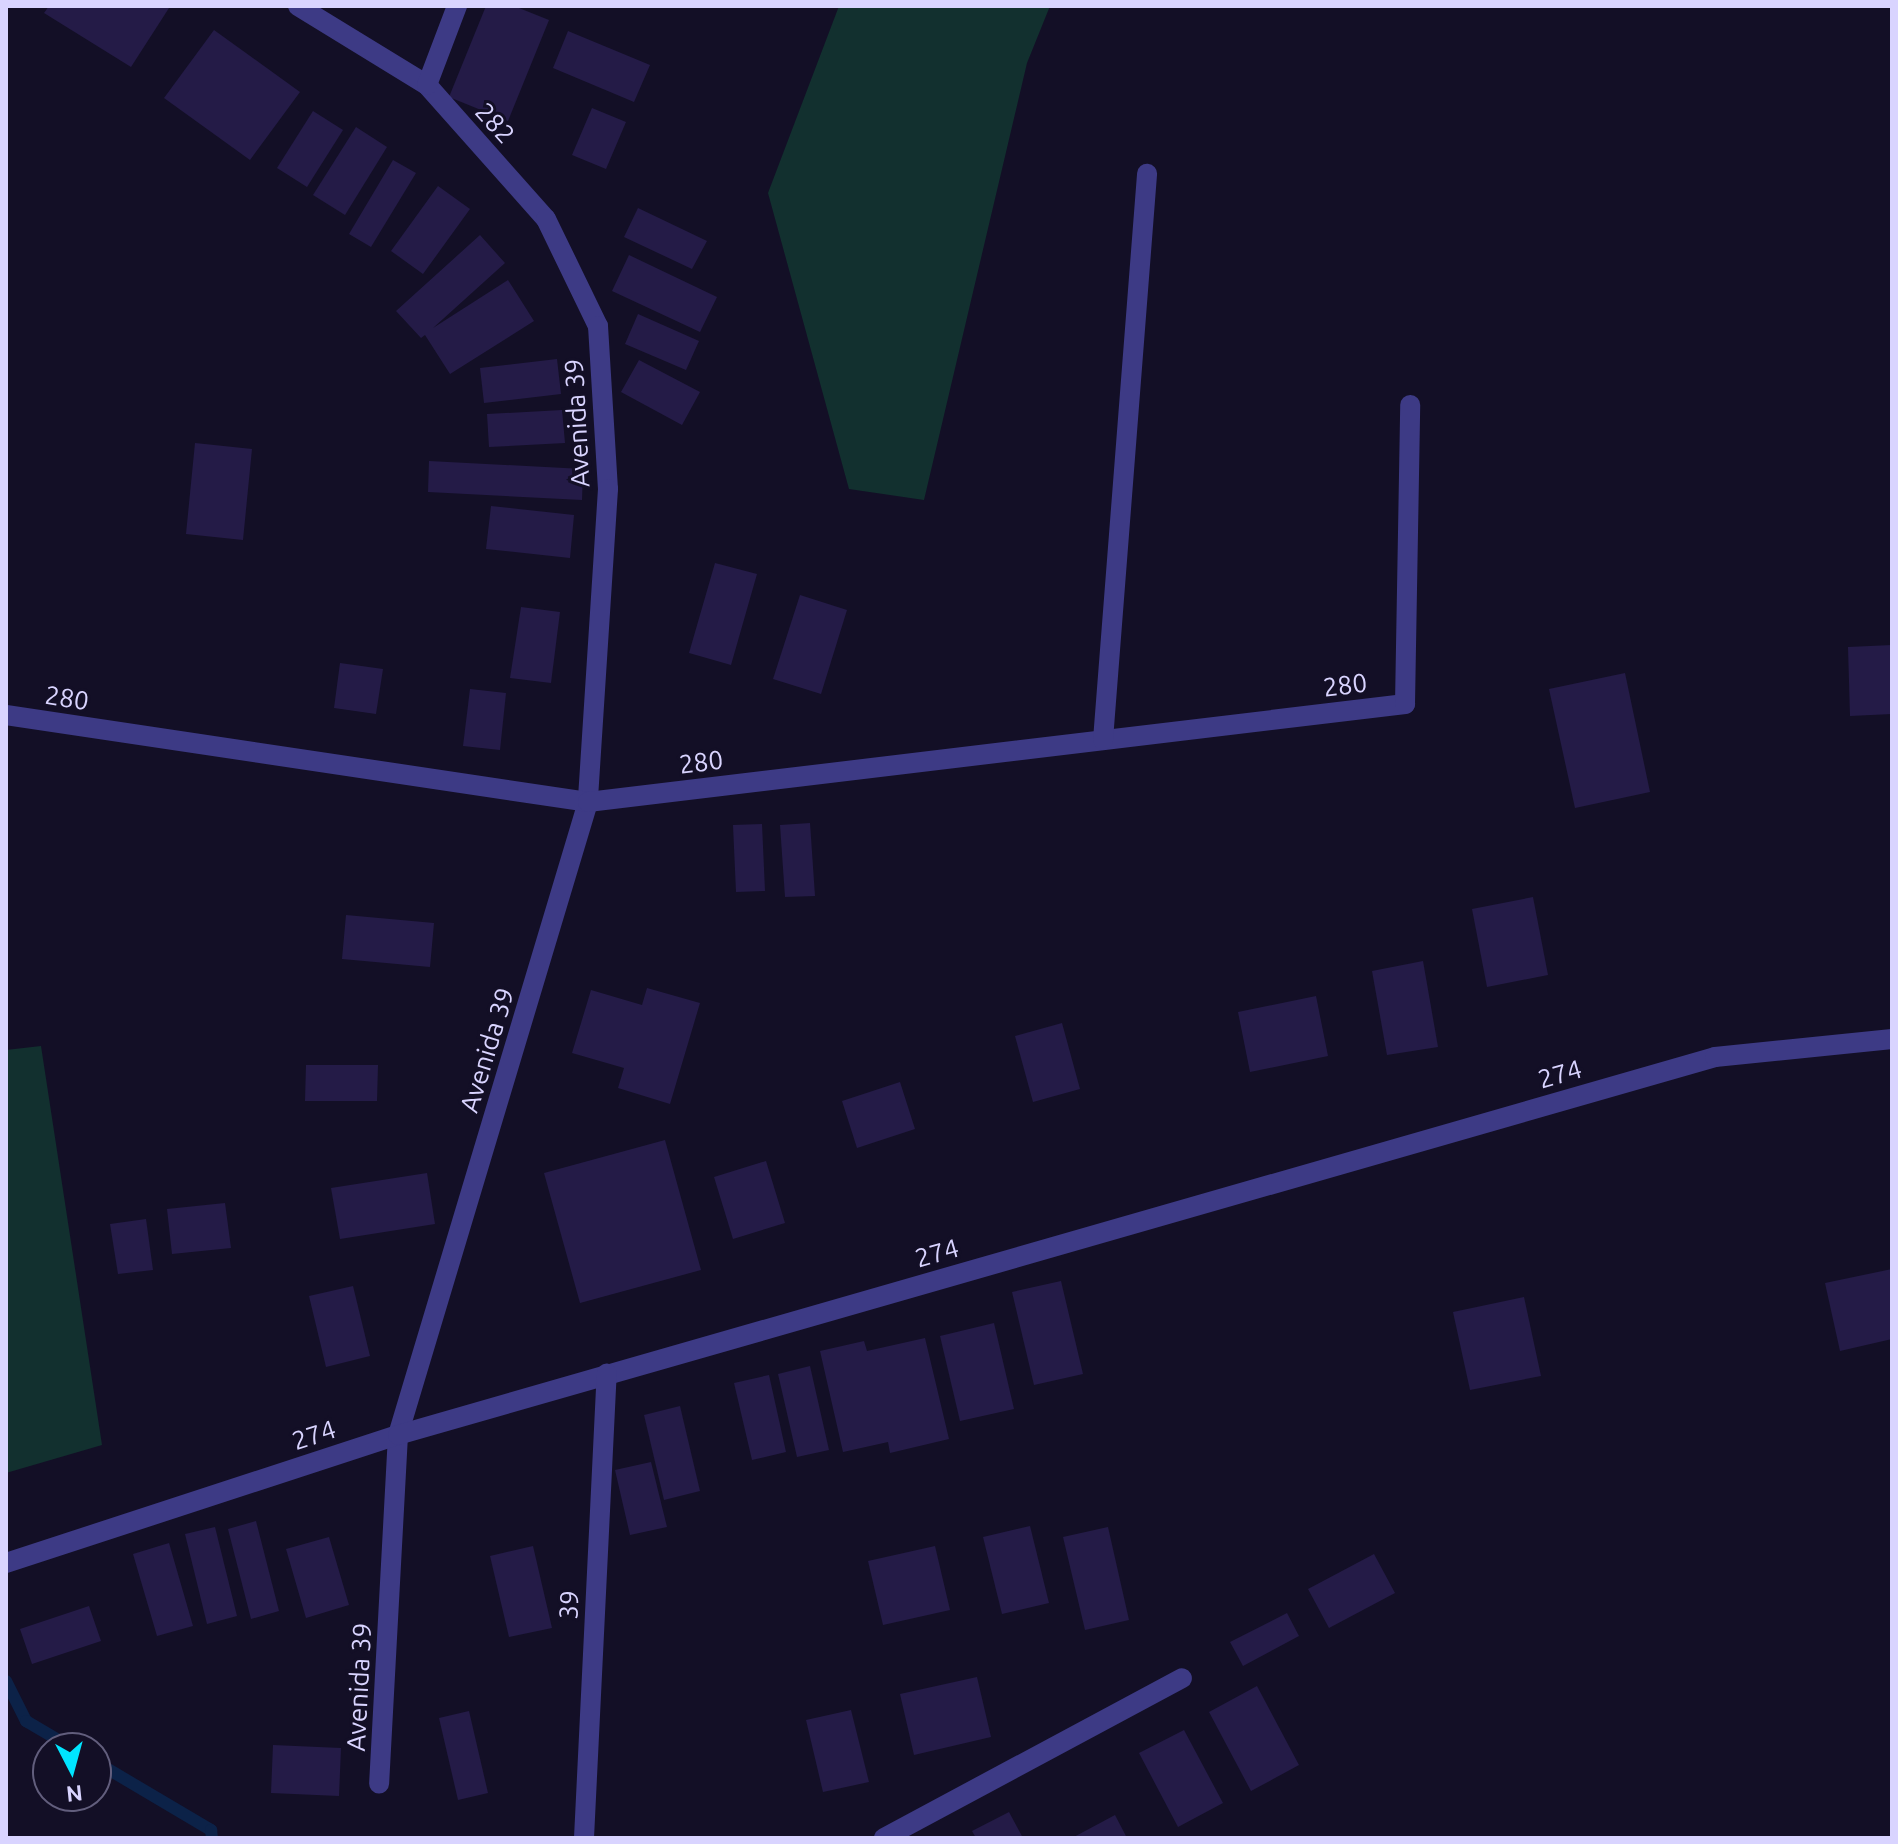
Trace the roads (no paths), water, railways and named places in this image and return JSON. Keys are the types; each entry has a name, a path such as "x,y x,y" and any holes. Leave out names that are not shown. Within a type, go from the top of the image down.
{"street":[{"name":"282","path":"298,6 427,85 546,219 598,326"},
{"path":"427,85 457,6"},
{"path":"1103,740 1147,174"},
{"name":"Avenida 39","path":"379,1783 398,1435 588,802 608,489 598,326"},
{"name":"280","path":"6,715 588,802 1405,704 1410,405"},
{"name":"274","path":"12,1561 398,1435 1715,1057 1892,1039"},
{"name":"39","path":"584,1838 607,1374"},
{"path":"884,1838 1182,1678"}],"waterway":[{"path":"6,1681 26,1721 45,1732"},
{"path":"112,1771 211,1830 212,1838"}]}
